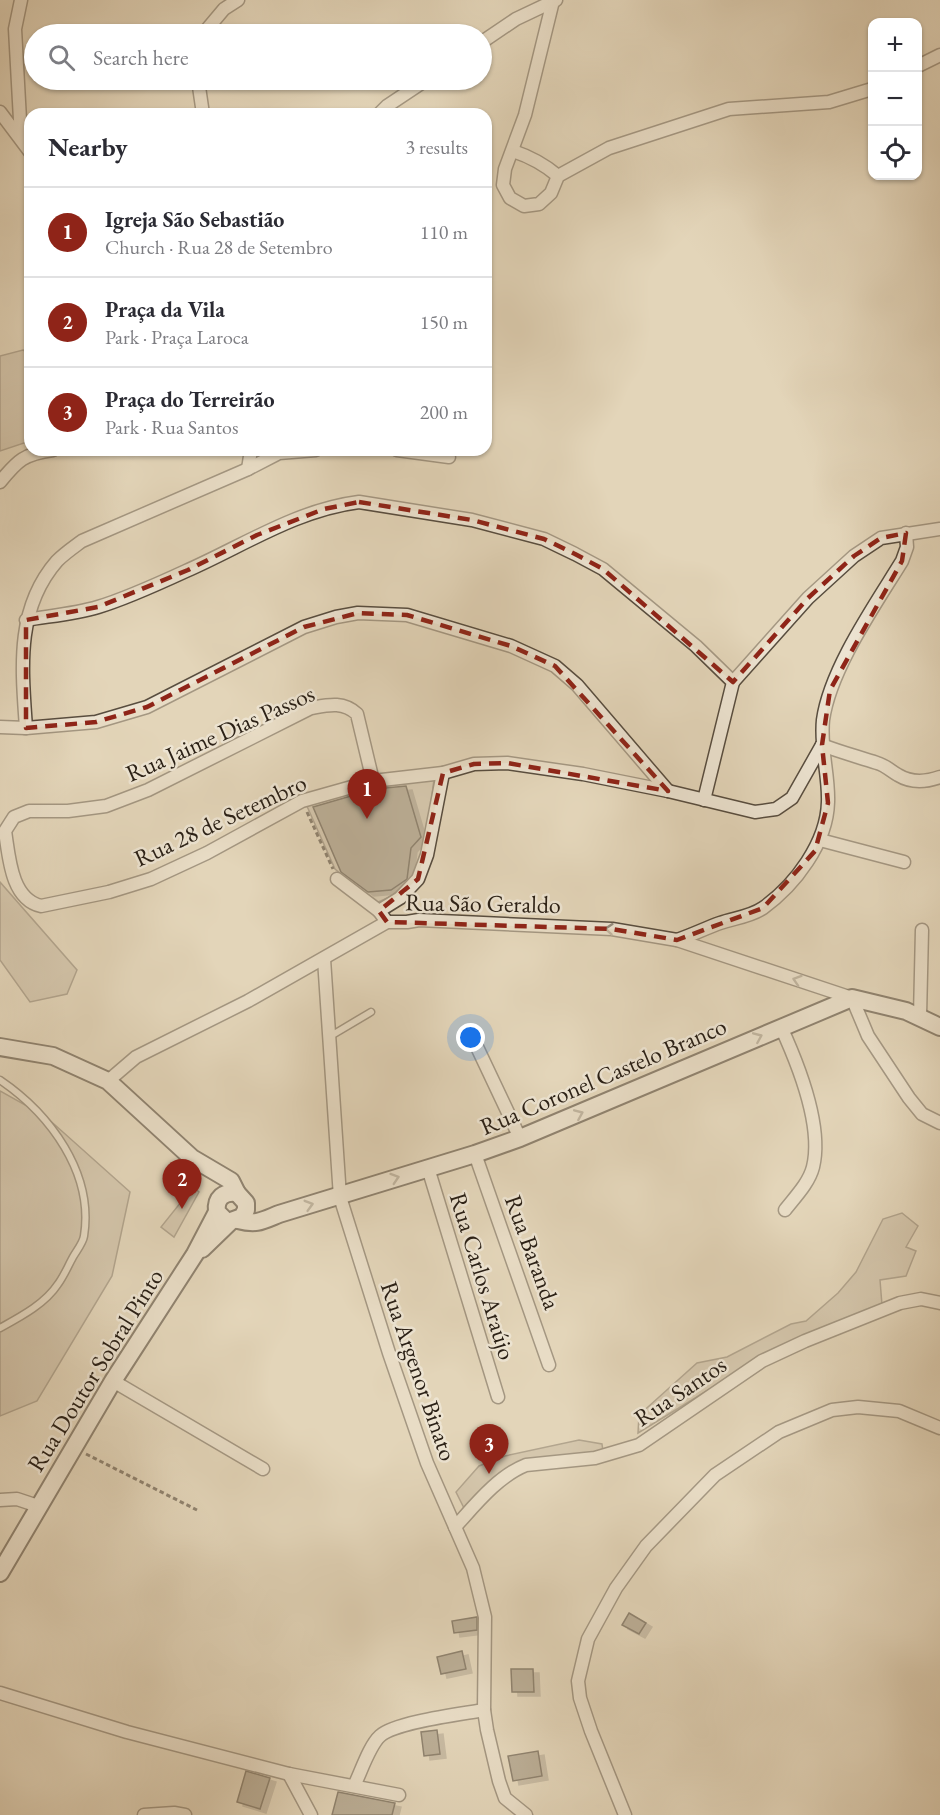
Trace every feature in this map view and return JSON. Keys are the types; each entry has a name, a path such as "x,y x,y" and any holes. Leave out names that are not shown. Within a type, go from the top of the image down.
{"main road":[{"path":"852,998 906,1011 940,1027"},
{"name":"Rua Coronel Castelo Branco","path":"229,1218 259,1223 279,1214 475,1154 520,1138 852,998"},
{"path":"0,1047 53,1056 108,1081 192,1158 211,1168 215,1183 234,1195 246,1203 246,1210 229,1218 218,1201 234,1195 279,1214"},
{"name":"Rua Doutor Sobral Pinto","path":"0,1573 113,1381 195,1254 229,1218"}],"street":[{"path":"21,0 15,29 21,138"},
{"path":"211,24 224,9 238,0"},
{"path":"492,35 516,19 554,1"},
{"path":"554,1 525,115 505,169 503,185 510,198 524,206 539,204 551,194 558,176 609,148 729,109 829,102 868,90"},
{"path":"922,64 940,55"},
{"path":"199,90 201,108"},
{"path":"385,108 410,90"},
{"path":"0,112 24,143"},
{"path":"513,150 539,161 558,176"},
{"path":"0,482 16,463 29,456"},
{"path":"248,469 250,456"},
{"path":"26,728 22,670 26,620 49,571 82,541 248,469 272,456"},
{"path":"442,456 449,457"},
{"path":"26,620 98,607 188,570 257,535 324,509 359,502 472,520 544,539 603,569 696,646 733,682"},
{"path":"704,800 733,682 808,598 854,556 882,538 940,529"},
{"path":"678,940 763,908 793,880 815,851 820,840 828,803 822,745 823,719 830,690 844,660 902,561 907,548 906,533"},
{"path":"0,727 26,728 96,722 147,707 304,627 336,616 358,613 407,615 511,646 555,666 577,685 668,791"},
{"name":"Rua Jaime Dias Passos","path":"29,811 68,811 106,806 148,790 311,708 336,704 352,710 360,718 373,781"},
{"path":"822,745 881,764 902,777 913,780 929,781 940,777"},
{"name":"Rua 28 de Setembro","path":"29,811 14,817 5,831 12,872 23,895 33,904 41,906 109,892 151,879 207,853 302,801 373,781 443,773 474,764 507,763 583,774 755,812 776,809 792,798 822,745"},
{"path":"379,911 400,898 418,879 427,855 443,773"},
{"path":"820,840 904,862"},
{"path":"337,879 379,911 387,922"},
{"name":"Rua São Geraldo","path":"108,1081 136,1057 248,1001 387,922 418,920 612,928 678,940 852,998"},
{"path":"920,1016 922,930"},
{"name":"Rua Argenor Binato","path":"324,959 340,1197 389,1353 427,1463 473,1568 485,1617 484,1710 499,1781 505,1798 526,1815"},
{"path":"852,998 868,1036 909,1098 922,1114 940,1123"},
{"path":"781,1027 798,1063 809,1099 814,1139 813,1166 808,1179 785,1210"},
{"path":"477,1047 520,1138"},
{"name":"Rua Baranda","path":"475,1154 549,1365"},
{"name":"Rua Carlos Araújo","path":"428,1168 498,1396"},
{"name":"Rua Santos","path":"455,1527 485,1495 518,1468 526,1465 595,1458 639,1445 762,1361 900,1303 921,1299 940,1303"},
{"path":"113,1381 263,1469"},
{"path":"625,1815 591,1731 580,1698 578,1681 588,1639 616,1588 646,1546 715,1475 779,1432 832,1410 858,1407 899,1411 940,1428"},
{"path":"0,1500 17,1499 38,1506"},
{"path":"0,1693 127,1732 290,1774 399,1795"},
{"path":"354,1786 375,1742 387,1731 484,1710"},
{"path":"290,1774 311,1815"},
{"path":"144,1815 174,1813 185,1815"}],"lane":[{"path":"328,1037 371,1012"},
{"path":"0,1080 20,1094 53,1128 70,1156 84,1194 84,1238 57,1287 30,1311 0,1328"}],"path":[{"path":"302,801 337,879"},
{"path":"74,1448 197,1510"}],"highlighted area":[{"path":"359,502 472,520 544,539 603,569 733,682 808,598 854,556 881,538 906,533 902,561 830,690 822,745 828,803 815,851 763,908 677,940 612,929 387,922 379,911 418,879 443,773 474,764 507,763 668,791 555,666 511,646 407,615 358,613 304,627 147,707 96,722 26,728 26,620 98,607 188,570 257,535 324,509"}],"shaded area":[{"path":"24,351 24,443 0,451 0,356"},
{"path":"434,779 428,827 419,870 392,896 376,903 335,869 306,804 358,788"},
{"path":"0,882 77,970 67,994 30,1002 0,960"},
{"path":"0,1091 45,1116 130,1192 112,1276 37,1401 0,1416"},
{"path":"193,1187 199,1192 174,1237 161,1227"},
{"path":"902,1213 918,1226 906,1247 916,1251 906,1276 880,1280 882,1305 799,1338 736,1373 638,1433 639,1415 697,1363 727,1357 791,1324 806,1321 838,1293 856,1272 883,1219"},
{"path":"579,1440 602,1444 603,1452 520,1465 465,1510 456,1492 479,1466 505,1456"}],"building":[{"path":"406,786 421,837 411,848 407,879 391,890 368,892 341,872 313,807 375,789"},
{"path":"629,1613 646,1623 639,1634 622,1625"},
{"path":"477,1617 477,1630 454,1633 452,1621"},
{"path":"462,1651 466,1669 441,1674 437,1657"},
{"path":"511,1669 533,1669 534,1692 512,1692"},
{"path":"437,1730 440,1754 424,1756 421,1732"},
{"path":"538,1751 542,1776 513,1781 508,1756"},
{"path":"246,1771 270,1778 260,1809 237,1802"},
{"path":"338,1792 395,1803 392,1815 332,1815"}],"place":[{"name":"Igreja São Sebastião","path":"367,819"},
{"name":"Praça da Vila","path":"182,1209"},
{"name":"Praça do Terreirão","path":"489,1474"}]}
